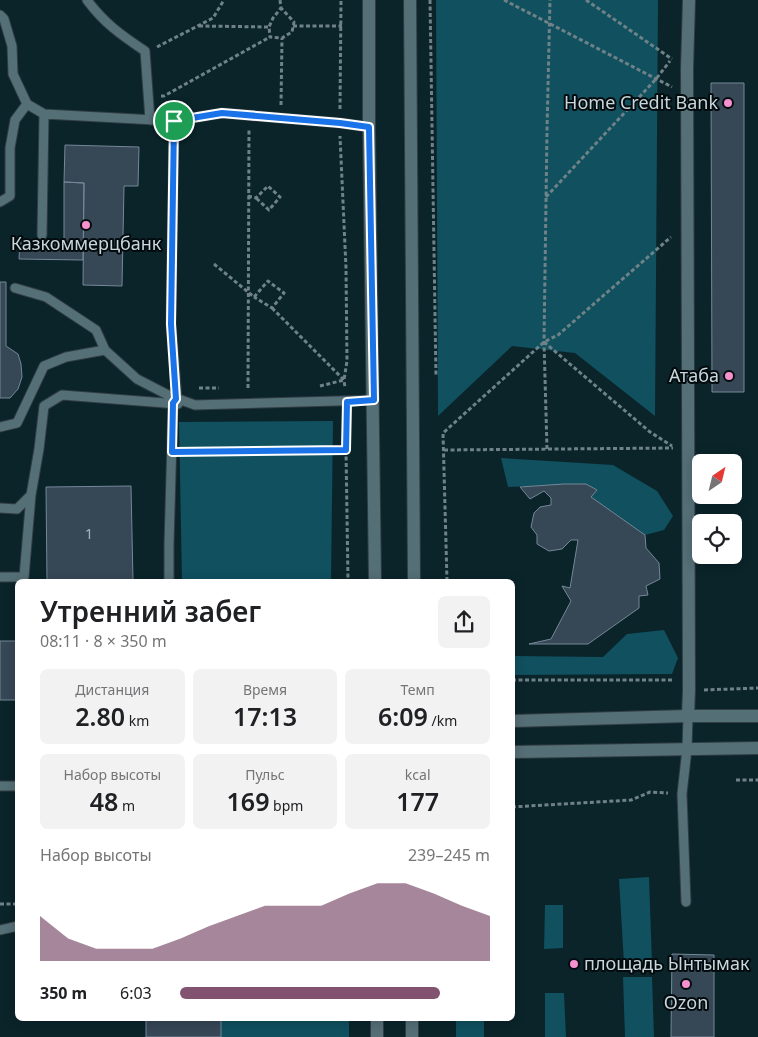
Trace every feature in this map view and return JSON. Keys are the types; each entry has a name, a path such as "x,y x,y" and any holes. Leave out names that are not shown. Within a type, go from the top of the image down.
{"main road":[{"path":"369,0 375,579"},
{"path":"410,0 414,579"},
{"path":"688,716 689,0"},
{"path":"515,721 758,716"},
{"path":"515,752 758,748"},
{"path":"377,1021 377,1037"},
{"path":"412,1021 412,1037"}],"lane":[{"path":"87,0 98,14 120,35 145,51 150,120"},
{"path":"0,15 4,19 12,46 13,74 27,104 44,114 174,121 222,113 369,127"},
{"path":"0,202 10,196 10,148 15,120 27,104"},
{"path":"42,235 44,114"},
{"path":"169,579 175,401 171,324 174,121"},
{"path":"15,288 46,297 96,330 104,350 137,379 175,401"},
{"path":"0,427 17,423 44,366 66,357 104,350"},
{"path":"0,576 24,576 31,495 44,406 62,395 175,401 195,405 374,400"},
{"path":"0,508 17,509 31,495"},
{"path":"686,902 682,794 688,716"},
{"path":"0,786 15,786"},
{"path":"0,930 15,927"}],"path":[{"path":"145,51 213,18 224,0"},
{"path":"270,37 269,27 280,8 280,0"},
{"path":"341,0 340,123 347,361 344,380 347,402 348,579"},
{"path":"430,0 436,377"},
{"path":"504,0 688,95"},
{"path":"547,449 544,342 550,0"},
{"path":"546,197 656,79 672,59 586,0"},
{"path":"148,96 164,96 270,37 282,38 292,32 294,22 280,8"},
{"path":"198,26 269,27"},
{"path":"293,26 342,26"},
{"path":"280,118 282,38"},
{"path":"249,115 248,388 256,388"},
{"path":"248,196 256,198 269,210 280,196 268,186 256,198"},
{"path":"447,579 443,433 544,342 558,335 688,223"},
{"path":"214,264 254,297 272,308 344,380"},
{"path":"254,297 268,281 284,293 272,308"},
{"path":"444,450 675,448 650,432 544,342"},
{"path":"318,387 344,380"},
{"path":"199,388 228,388"},
{"path":"172,452 346,450"},
{"path":"515,680 672,680 689,690 758,688"},
{"path":"736,780 758,780"},
{"path":"515,807 631,800 650,792 682,794"},
{"path":"0,904 15,904"}],"shaded area":[{"path":"436,0 658,0 655,416 575,353 512,346 438,416"},
{"path":"333,421 331,579 182,579 179,422"},
{"path":"501,458 613,465 657,491 673,516 664,530 645,535 591,497 597,490 586,484 508,487"},
{"path":"664,630 678,658 672,674 515,675 515,656 603,657 627,634"},
{"path":"649,877 652,963 624,964 619,879"},
{"path":"545,905 563,905 563,948 544,949"},
{"path":"623,977 652,977 654,1037 625,1037"},
{"path":"545,993 564,993 566,1037 545,1037"},
{"path":"221,1021 349,1021 349,1037 221,1037"},
{"path":"456,1021 484,1021 484,1037 456,1037"}],"building":[{"path":"711,83 744,83 744,392 712,392"},
{"path":"65,145 139,147 138,186 124,186 122,286 83,285 84,183 64,182"},
{"path":"64,182 84,183 83,260 19,259 20,240 64,241"},
{"path":"0,282 6,282 6,346 18,354 21,364 22,377 18,389 10,398 0,398"},
{"path":"586,484 597,490 591,497 645,535 646,548 659,563 660,579 646,586 648,595 639,596 639,608 588,644 529,644 551,639 571,601 562,586 570,588 578,540 571,540 562,549 549,551 537,544 537,535 531,527 534,513 540,507 551,505 551,498 544,491 530,499 520,487"},
{"path":"131,486 133,579 47,579 46,487"},
{"path":"0,641 15,641 15,700 0,700"},
{"path":"672,954 714,955 714,1037 671,1037"},
{"path":"146,1021 221,1021 221,1037 146,1037"}],"place":[{"name":"Home Credit Bank","path":"728,103"},
{"name":"Казкоммерцбанк","path":"86,225"},
{"name":"Атаба","path":"729,376"},
{"name":"площадь Ынтымак","path":"574,964"},
{"name":"Ozon","path":"686,984"}],"route":[{"path":"222,113 369,127 374,400 347,402 346,450 172,452 173,403 176,399 171,324 174,121 222,113"}]}
